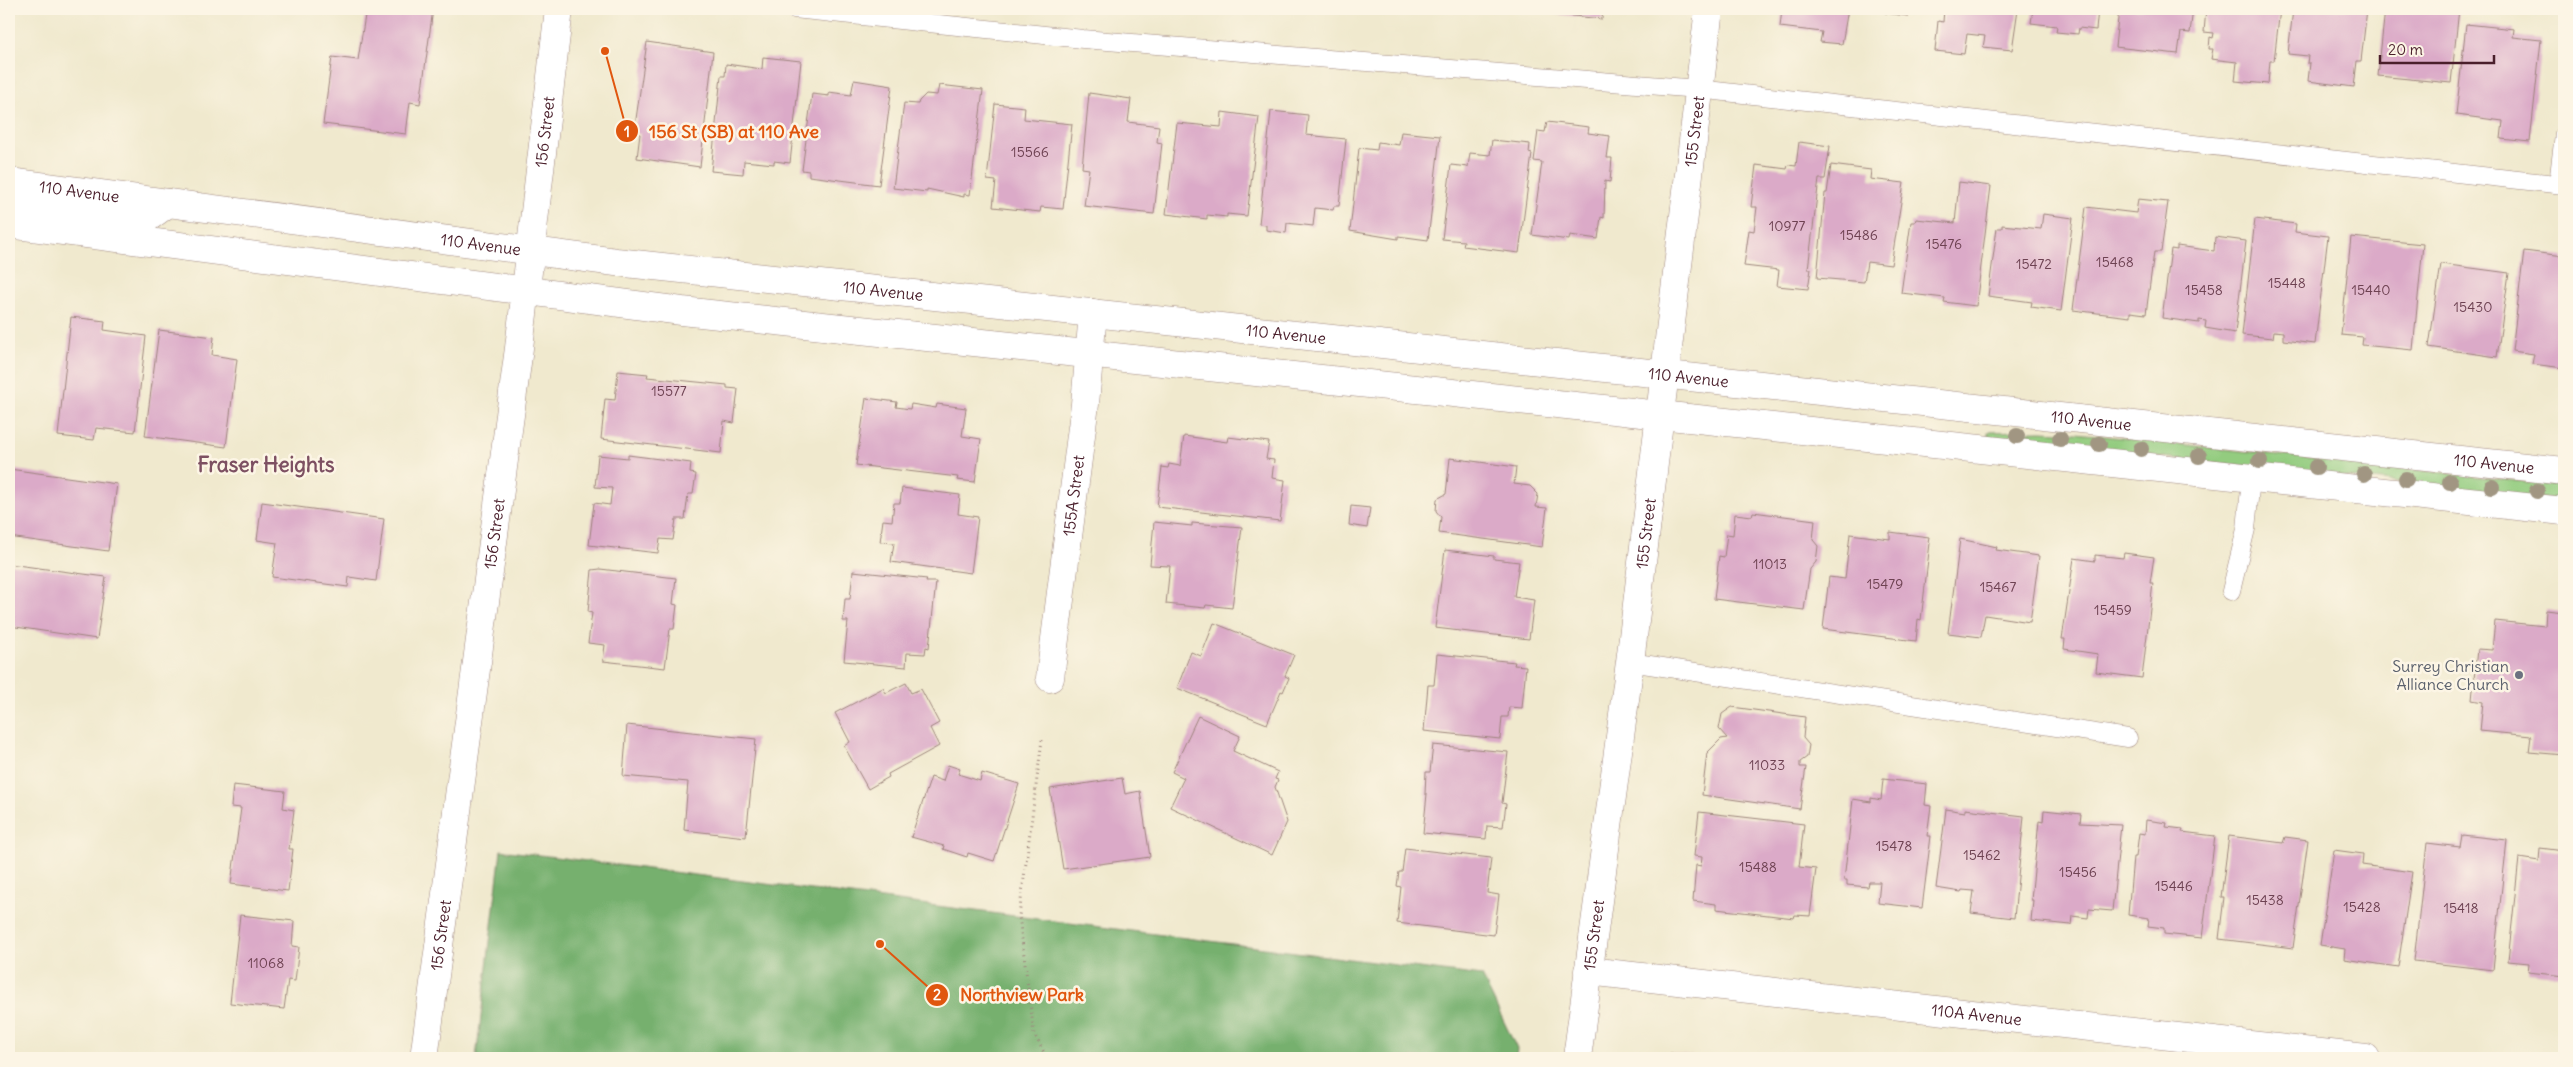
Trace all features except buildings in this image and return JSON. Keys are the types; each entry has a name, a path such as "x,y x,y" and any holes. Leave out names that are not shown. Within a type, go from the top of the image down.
{"street":[{"name":"156 Street","path":"424,1058 525,291 559,9"},
{"name":"155 Street","path":"1577,1058 1630,662 1709,9"},
{"name":"110 Avenue","path":"9,182 616,262 2564,471"},
{"path":"9,204 118,219 146,219 168,203"},
{"path":"9,224 692,312 2564,512"},
{"name":"155A Street","path":"1050,678 1085,404 1093,313"},
{"name":"110A Avenue","path":"1588,971 2366,1058"}],"lane":[{"path":"794,9 875,13 1083,39 1698,89 2561,184 2564,134"},
{"path":"2231,591 2246,529 2251,479"},
{"path":"1630,662 2128,738"}],"path":[{"path":"1042,740 1019,916 1034,1034 1047,1058"}],"green space":[{"path":"2041,431 2076,433 2564,486 2564,501 1988,438 1988,432"},
{"path":"501,850 1482,976 1517,1049 1516,1058 476,1058"}],"place":[{"name":"156 St (SB) at 110 Ave","path":"605,51"},
{"name":"Surrey Christian Alliance Church","path":"2519,675"},
{"name":"Northview Park","path":"880,944"}],"district":[{"name":"Fraser Heights","path":"266,464"}]}
